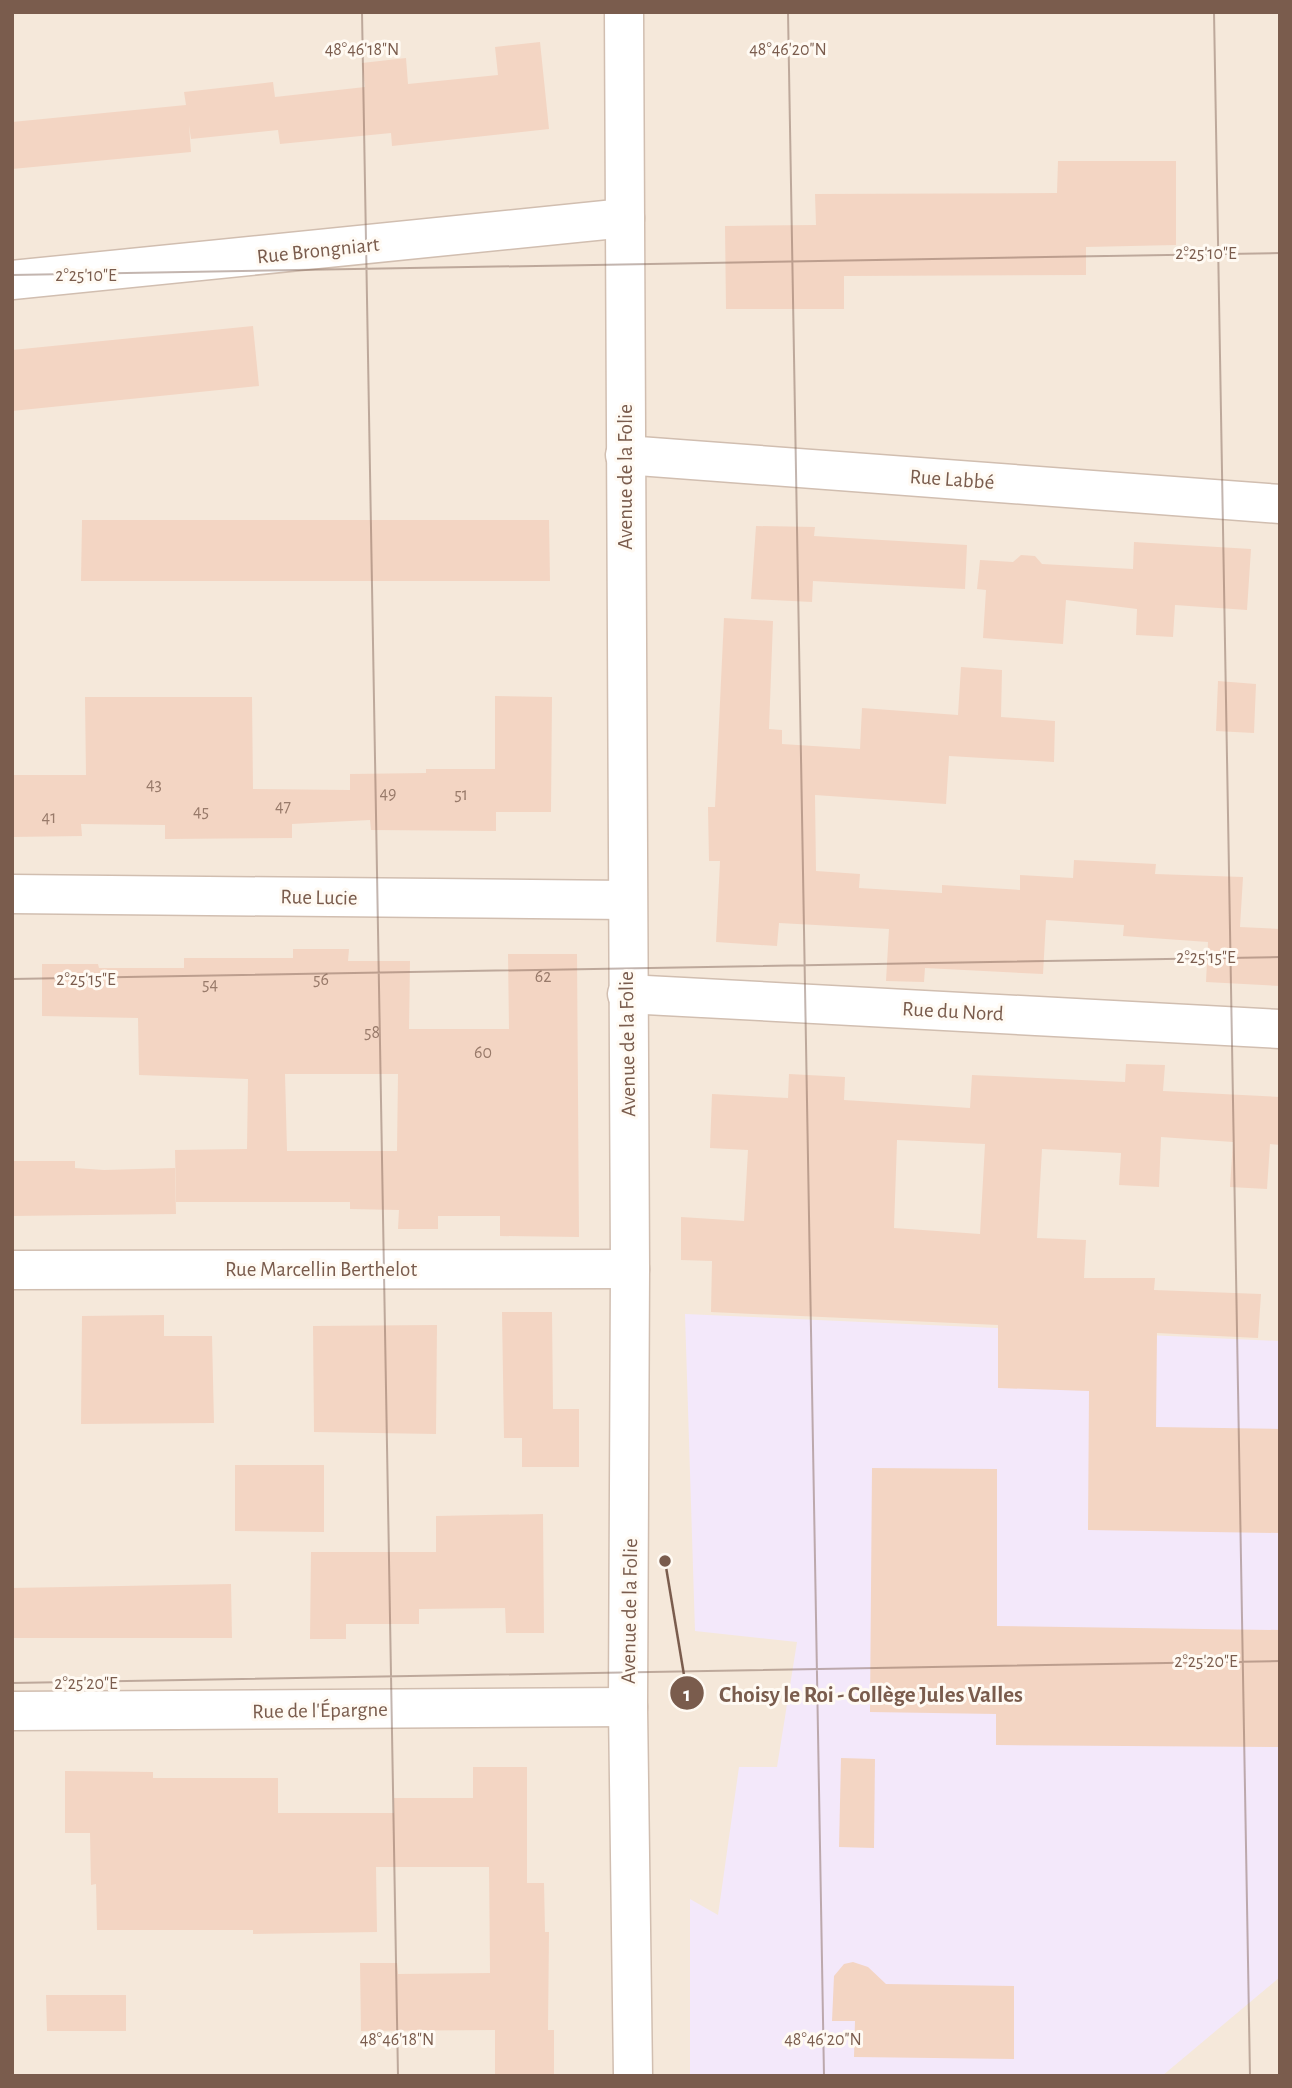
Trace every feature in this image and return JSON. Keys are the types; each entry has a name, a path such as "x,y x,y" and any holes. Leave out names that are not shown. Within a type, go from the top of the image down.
{"street":[{"name":"Avenue de la Folie","path":"624,12 626,994 630,1269 628,1707 633,2076"},
{"name":"Rue Brongniart","path":"12,280 625,218"},
{"name":"Rue Labbé","path":"625,455 1280,504"},
{"name":"Rue Lucie","path":"12,894 626,900"},
{"name":"Rue du Nord","path":"626,994 1280,1029"},
{"name":"Rue Marcellin Berthelot","path":"12,1270 630,1269"},
{"name":"Rue de l'Épargne","path":"12,1711 628,1707"}],"shaded area":[{"path":"12,12 1280,12 1280,2076 12,2076"},
{"path":"685,1314 1280,1341 1280,1977 1162,2076 690,2076 690,1899 718,1915 739,1767 777,1767 797,1642 695,1631"}],"building":[{"path":"540,42 549,129 392,146 391,133 280,144 278,130 191,139 189,125 191,152 12,169 12,122 186,105 184,92 273,82 275,97 365,87 362,63 406,58 408,84 498,75 495,47"},
{"path":"1058,161 1176,161 1176,245 1086,247 1086,275 844,276 844,309 726,309 725,226 816,225 815,194 1057,193"},
{"path":"253,326 259,386 12,411 12,350"},
{"path":"82,520 549,520 550,581 81,581"},
{"path":"756,526 815,527 814,536 967,545 965,589 813,581 812,602 751,599"},
{"path":"1134,542 1251,549 1247,610 1175,605 1173,637 1136,635 1137,609 1066,600 1063,644 983,638 986,590 977,589 980,560 1013,562 1021,555 1035,556 1042,564 1133,569"},
{"path":"724,618 773,621 769,729 782,730 782,744 860,749 862,708 958,715 961,667 1002,670 1001,717 1055,721 1054,762 949,756 946,804 815,795 816,871 860,874 859,888 942,893 942,885 1020,890 1020,875 1073,878 1074,860 1156,864 1155,874 1243,877 1240,927 1280,929 1280,986 1206,982 1208,942 1123,936 1124,925 1046,920 1043,974 925,968 924,982 886,981 889,929 779,923 777,946 716,942 720,861 709,861 708,807 715,807"},
{"path":"1218,681 1256,684 1254,733 1216,731"},
{"path":"495,696 552,697 551,812 496,812 496,831 371,830 370,820 292,824 292,838 165,839 165,825 81,824 82,836 12,837 12,775 86,775 85,697 252,697 253,789 350,790 350,774 426,773 426,769 495,769"},
{"path":"293,949 349,949 348,961 410,961 409,1029 509,1029 508,954 577,954 579,1237 500,1236 500,1216 438,1216 438,1229 398,1229 399,1210 350,1209 350,1202 176,1202 175,1150 247,1149 248,1079 139,1075 138,1018 42,1016 42,964 98,964 99,968 184,968 184,958 293,958","holes":["285,1074 398,1074 397,1151 287,1151"]},
{"path":"1126,1064 1165,1065 1163,1091 1280,1097 1280,1145 1270,1144 1267,1189 1230,1187 1233,1142 1161,1137 1159,1187 1119,1185 1121,1153 1042,1149 1037,1238 1086,1240 1084,1278 1155,1278 1154,1290 1261,1294 1258,1338 1157,1333 1156,1427 1280,1429 1280,1533 1088,1530 1089,1391 998,1388 998,1325 711,1312 712,1261 681,1260 681,1217 744,1221 748,1150 710,1148 712,1094 788,1098 789,1074 845,1077 844,1100 970,1108 972,1075 1125,1082","holes":["897,1140 985,1144 980,1234 894,1228"]},
{"path":"12,1161 75,1161 75,1168 104,1170 175,1168 176,1214 12,1216"},
{"path":"502,1312 552,1312 553,1409 579,1409 579,1467 522,1467 522,1438 504,1438"},
{"path":"164,1315 164,1336 212,1336 214,1423 81,1424 82,1316"},
{"path":"437,1325 436,1434 314,1432 313,1326"},
{"path":"235,1465 324,1465 324,1532 235,1531"},
{"path":"872,1468 997,1469 997,1626 1280,1630 1280,1747 996,1745 996,1714 870,1712"},
{"path":"543,1514 544,1633 506,1633 505,1608 419,1609 419,1624 346,1624 346,1639 310,1639 311,1552 436,1552 436,1516"},
{"path":"231,1584 232,1638 12,1638 12,1588"},
{"path":"841,1758 875,1759 874,1848 839,1847"},
{"path":"473,1767 527,1767 527,1883 544,1883 545,1932 549,1932 548,2030 554,2030 554,2076 495,2076 495,2030 361,2031 360,1963 397,1963 398,1974 490,1973 489,1867 376,1867 377,1932 253,1934 253,1930 97,1930 96,1884 91,1885 90,1833 65,1833 65,1771 153,1772 153,1778 278,1778 278,1813 394,1813 394,1798 473,1798"},
{"path":"853,1962 868,1967 886,1984 1014,1986 1014,2059 854,2057 855,2021 832,2021 834,1976 844,1964"},
{"path":"46,1995 126,1995 126,2031 47,2031"}],"place":[{"name":"Choisy le Roi - Collège Jules Valles","path":"665,1561"}]}
